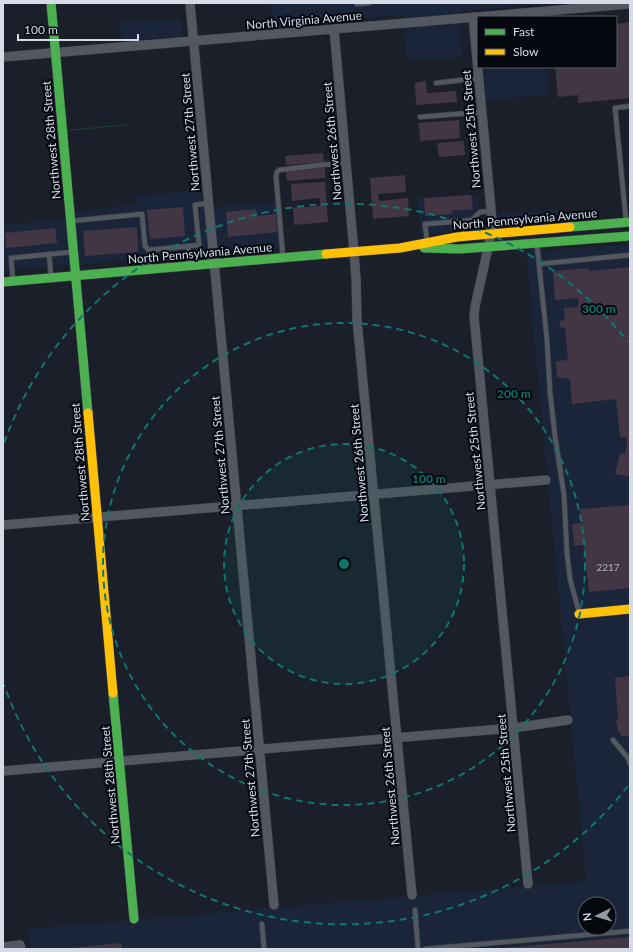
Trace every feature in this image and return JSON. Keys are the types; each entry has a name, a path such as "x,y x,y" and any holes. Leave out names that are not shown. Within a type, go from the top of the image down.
{"street":[{"name":"Northwest 28th Street","path":"51,3 134,919"},
{"name":"Northwest 27th Street","path":"190,3 274,905"},
{"name":"North Virginia Avenue","path":"485,16 630,4"},
{"name":"Northwest 25th Street","path":"473,17 477,58"},
{"name":"North Virginia Avenue","path":"3,57 477,17"},
{"name":"Northwest 26th Street","path":"334,29 354,252 358,320 412,895"},
{"name":"Northwest 25th Street","path":"478,68 492,220 491,234 487,247 474,316 528,884"},
{"name":"North Pennsylvania Avenue","path":"400,248 464,236 628,222"},
{"path":"590,226 592,239"},
{"path":"547,229 548,242"},
{"name":"North Pennsylvania Avenue","path":"3,282 400,248 459,250 629,236"},
{"path":"3,525 546,480"},
{"path":"579,614 630,609"},
{"path":"3,771 513,728 568,720"},
{"path":"3,947 20,946 21,949"}],"lane":[{"path":"357,4 369,3"},
{"path":"436,83 479,78"},
{"path":"629,236 624,200 616,108 630,106"},
{"path":"420,117 482,112"},
{"path":"282,258 276,176 277,172 279,170 346,163"},
{"path":"624,200 630,199"},
{"path":"149,250 198,245 195,205 209,204"},
{"path":"427,242 425,224 472,220 480,212 491,211"},
{"path":"70,221 142,214 145,246 149,250 150,269"},
{"path":"463,220 464,236"},
{"path":"536,243 547,340 550,392 564,495 570,579 579,614"},
{"path":"188,246 189,266"},
{"path":"14,281 11,258 73,252"},
{"path":"49,254 51,278"},
{"path":"539,264 630,255"},
{"path":"613,740 628,758 630,764"},
{"path":"415,910 418,949"},
{"path":"262,924 264,949"},
{"path":"425,949 630,931"}],"shaded area":[{"path":"271,3 558,3 460,11 462,57 407,61 403,15 274,25"},
{"path":"181,19 183,36 122,41 120,22"},
{"path":"483,68 547,68 550,94 486,100"},
{"path":"201,190 203,208 279,202 283,248 3,271 3,225 74,219 74,212 136,204 135,196"},
{"path":"478,194 481,228 420,235 417,198"},
{"path":"561,209 562,220 502,227 497,222 495,215"},
{"path":"630,244 630,949 30,949 28,929 586,881 526,252"}],"green space":[{"path":"129,125 66,131 66,130"}],"building":[{"path":"630,22 630,98 578,103 578,95 558,97 555,68 617,68 617,24"},
{"path":"426,81 427,93 456,91 457,102 416,105 415,83"},
{"path":"459,120 460,138 420,141 419,123"},
{"path":"464,141 465,155 439,157 437,143"},
{"path":"323,153 324,162 286,165 285,156"},
{"path":"325,168 325,178 287,181 286,171"},
{"path":"405,175 406,192 378,194 379,201 408,198 409,216 373,219 370,178"},
{"path":"325,182 328,222 294,225 293,208 320,206 320,198 292,201 291,184"},
{"path":"471,195 473,209 452,211 453,214 425,216 424,198"},
{"path":"183,207 185,236 150,239 147,210"},
{"path":"256,209 257,216 276,214 277,232 228,237 226,212"},
{"path":"137,227 138,252 85,256 83,231"},
{"path":"55,228 57,243 6,248 5,233"},
{"path":"630,267 630,477 615,474 620,453 625,454 627,443 626,437 620,437 616,399 572,404 570,379 557,377 556,361 568,360 565,327 563,328 559,326 561,320 565,319 564,308 578,307 578,298 555,300 553,271 589,268 590,271"},
{"path":"630,505 630,588 589,592 584,545 574,546 572,524 581,523 580,509"},
{"path":"630,676 630,736 621,736 620,732 618,732 616,720 618,720 615,678"},
{"path":"630,937 630,949 503,949 503,948"},
{"path":"121,943 122,949 71,949 71,948"}],"traffic: fast":[{"path":"51,3 88,413"},
{"path":"570,227 630,222"},
{"path":"424,248 459,249 630,236"},
{"path":"3,282 326,254"},
{"path":"113,693 134,919"}],"traffic: slow":[{"path":"326,254 400,248 457,237 570,227"},
{"path":"88,413 113,693"},
{"path":"579,614 630,609"}]}
